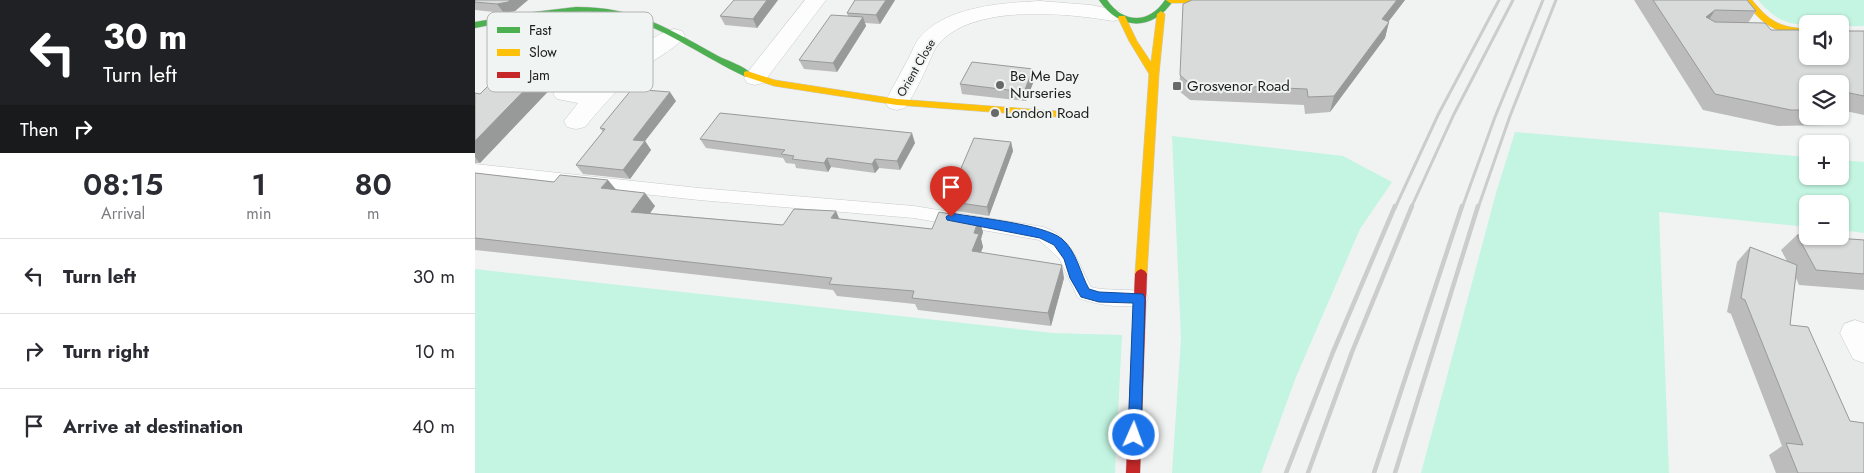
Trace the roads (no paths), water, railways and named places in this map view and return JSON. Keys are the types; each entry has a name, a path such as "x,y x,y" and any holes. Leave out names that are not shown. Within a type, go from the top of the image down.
{"street":[{"path":"755,78 816,0"},
{"name":"Orient Close","path":"1048,6 1077,0"},
{"path":"1113,11 1143,20 1161,14 1168,8 1170,0 1233,0"},
{"path":"1749,0 1763,29 1799,32"},
{"name":"Orient Close","path":"897,102 929,42 940,30 955,19 973,10 1004,5 1113,11"},
{"path":"1113,11 1154,74"},
{"name":"Orient Close","path":"580,12 606,12"},
{"path":"1133,473 1139,298 1154,74 1161,14"},
{"name":"Orient Close","path":"653,26 727,66 755,78 897,102 1070,115"},
{"path":"653,50 674,36"},
{"path":"576,120 601,92"},
{"path":"565,94 595,98"}],"lane":[{"path":"475,170 699,194 915,212 1043,234 1058,242 1069,257 1076,278 1085,293 1099,297 1139,298"}],"railway":[{"path":"1395,208 1438,115 1499,0"},
{"path":"1411,208 1454,114 1513,0"},
{"path":"1462,208 1495,117 1543,0"},
{"path":"1478,208 1510,116 1556,0"},
{"path":"1286,473 1333,352 1395,206"},
{"path":"1308,473 1352,352 1412,206"},
{"path":"1374,473 1462,206"},
{"path":"1395,473 1478,206"}],"place":[{"name":"Be Me Day Nurseries","path":"1000,85"},
{"name":"Grosvenor Road","path":"1177,86"},
{"name":"London Road","path":"995,113"}]}
